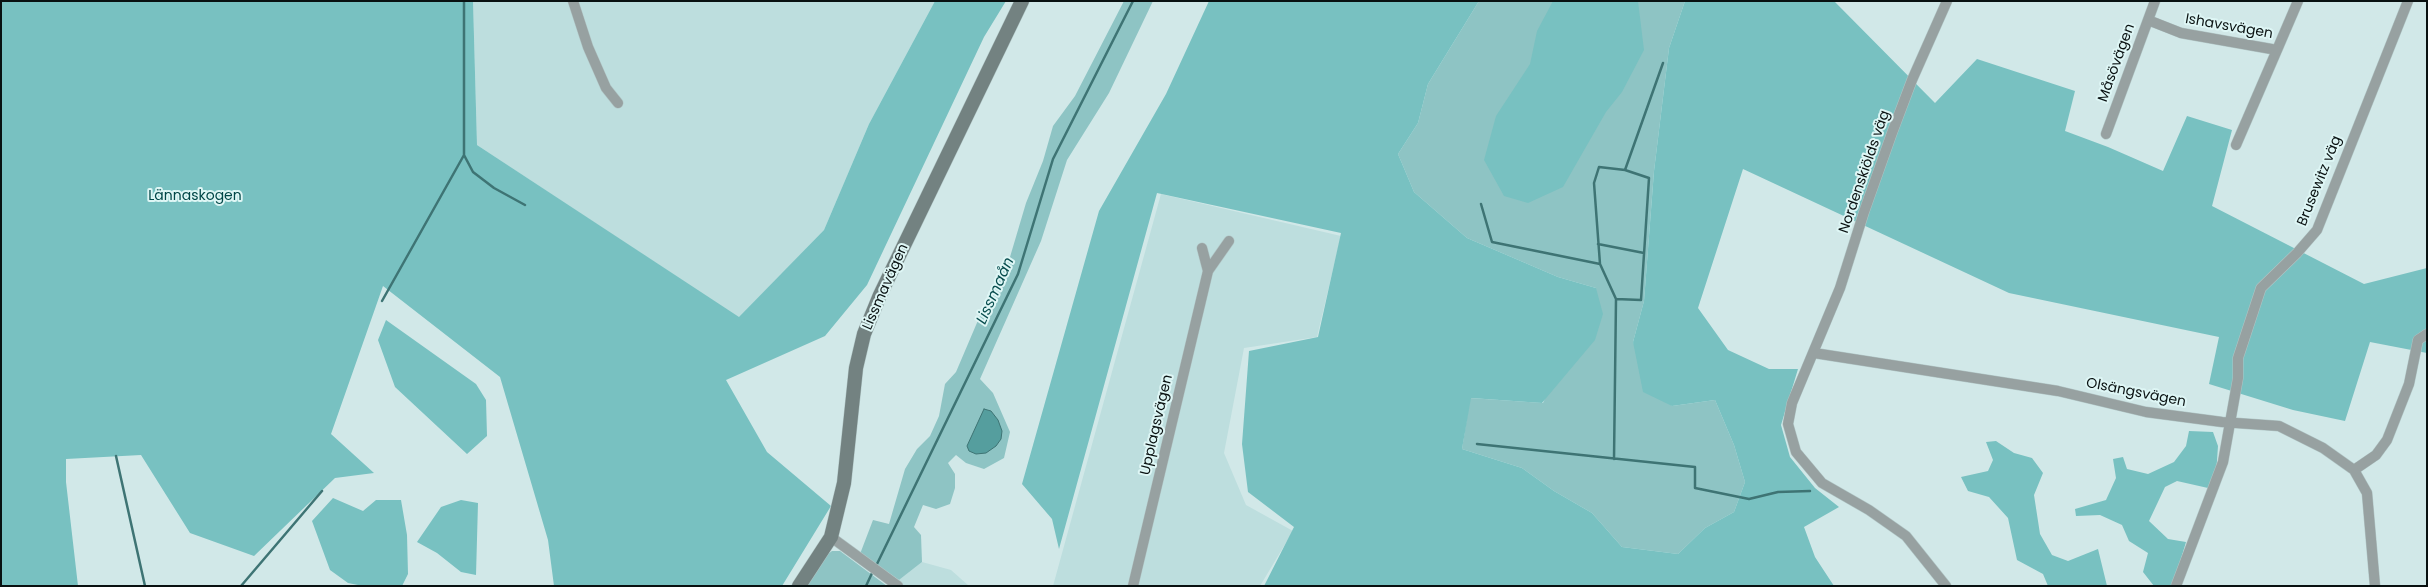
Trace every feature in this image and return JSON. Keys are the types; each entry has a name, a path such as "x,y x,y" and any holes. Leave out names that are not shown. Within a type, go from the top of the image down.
{"street":[{"path":"572,1 606,88 618,103"},
{"name":"Lissmavägen","path":"799,586 831,537 844,483 856,368 864,334 880,295 1022,1"},
{"name":"Nordenskiölds väg","path":"1946,586 1906,536 1870,510 1822,483 1796,452 1788,424 1790,410 1840,288 1864,212 1912,80 1947,1"},
{"name":"Måsövägen","path":"2106,134 2155,1"},
{"name":"Ishavsvägen","path":"2236,145 2298,1"},
{"name":"Brusewitz väg","path":"2176,586 2223,462 2238,378 2238,358 2261,288 2297,253 2317,230 2408,1"},
{"name":"Ishavsvägen","path":"2148,20 2181,33 2277,50"},
{"path":"1208,271 1229,241"},
{"path":"1202,248 1208,271"},
{"name":"Upplagsvägen","path":"1134,586 1208,271"},
{"path":"2354,470 2376,455 2387,440 2409,384 2418,340 2427,334"},
{"name":"Olsängsvägen","path":"1814,353 2058,391 2146,412 2279,426 2323,448 2354,470 2367,492 2375,586"},
{"path":"831,537 898,586"}],"shaded area":[{"path":"473,1 935,1 869,124 824,230 739,318 477,145"},
{"path":"1124,1 1153,1 1109,93 1067,160 1041,241 980,379 993,393 1010,432 1004,458 984,469 966,463 956,455 948,463 955,474 955,488 950,504 936,509 923,505 914,527 921,535 922,562 899,580 860,554 873,520 889,524 905,469 917,449 930,436 939,416 945,384 956,372 979,318 1010,257 1026,203 1043,161 1053,126 1075,96"},
{"path":"1479,1 1685,1 1669,48 1654,171 1644,301 1633,342 1672,406 1715,400 1734,445 1745,482 1734,512 1705,528 1678,554 1622,547 1592,513 1554,491 1522,468 1462,449 1470,398 1543,403 1596,288 1558,277 1467,238 1414,192 1398,154 1418,123 1428,84"},
{"path":"1161,194 1341,236 1317,337 1244,348 1224,453 1246,505 1293,531 1260,586 1053,586"},
{"path":"984,409 991,411 998,420 1002,431 1001,439 996,446 986,453 976,454 969,451 967,446"},
{"path":"832,551 840,551 887,586 806,586 825,556"},
{"path":"922,562 951,570 969,586 887,586 899,580"}],"green space":[{"name":"Lännaskogen","path":"1,1 473,1 477,145 739,317 824,230 869,124 935,1 1006,1 984,37 867,285 825,336 726,380 767,452 831,506 782,586 554,586 548,540 500,377 383,286 331,434 374,473 335,478 254,556 190,533 141,455 66,459 66,482 78,586 1,586"},
{"path":"1209,1 1479,1 1428,84 1418,123 1398,154 1414,192 1467,238 1558,277 1596,288 1603,314 1595,340 1542,403 1471,398 1462,449 1522,468 1554,491 1592,513 1622,547 1678,554 1705,528 1734,512 1745,482 1734,445 1715,400 1672,406 1643,392 1633,342 1644,301 1654,171 1669,48 1685,1 1834,1 1935,103 1977,59 2075,91 2065,131 2163,171 2187,116 2232,130 2212,206 2364,284 2427,268 2427,353 2370,342 2345,421 2293,410 2209,384 2219,337 2009,293 1743,169 1698,308 1728,350 1769,369 1798,369 1781,425 1790,457 1815,488 1839,507 1804,527 1815,557 1834,586 1264,586 1294,527 1248,492 1242,444 1249,351 1318,337 1341,233 1157,193 1059,549 1052,519 1022,484 1099,211 1166,94"},
{"path":"1553,1 1638,1 1644,50 1622,92 1606,112 1563,187 1528,203 1504,196 1484,160 1496,116 1530,64 1537,31"},
{"path":"386,320 476,384 486,400 487,436 467,454 395,387 378,340"},
{"path":"2189,431 2213,432 2218,446 2216,475 2208,488 2177,481 2165,487 2149,521 2168,539 2186,542 2173,586 2154,586 2143,572 2148,553 2129,541 2122,525 2100,515 2076,516 2075,509 2106,500 2116,478 2113,459 2123,457 2127,469 2148,474 2174,462 2186,446"},
{"path":"1996,441 2014,453 2032,458 2043,473 2034,495 2040,534 2052,555 2068,561 2098,549 2107,586 2048,586 2043,574 2017,560 2008,518 1989,497 1968,491 1961,477 1988,471 1993,460 1986,442"},
{"path":"333,498 363,511 376,500 401,500 407,535 408,574 402,586 363,586 348,583 330,570 312,521"},
{"path":"461,500 478,503 476,575 461,572 437,553 417,542 441,507"}],"waterway":[{"path":"464,1 464,155"},
{"name":"Lissmaån","path":"876,566 1018,274 1053,159 1133,1"},
{"path":"1616,299 1641,300 1649,178 1625,170 1663,63"},
{"path":"382,301 464,155 473,172 494,188 525,205"},
{"path":"1614,459 1616,299 1600,264 1594,183 1599,167 1625,170"},
{"path":"1481,204 1492,242 1600,264"},
{"path":"1598,244 1644,253"},
{"path":"1477,444 1695,467 1695,488 1749,499 1778,492 1810,491"},
{"path":"116,456 145,586"},
{"path":"241,586 322,491"},
{"name":"Lissmaån","path":"866,586 873,571"}]}
